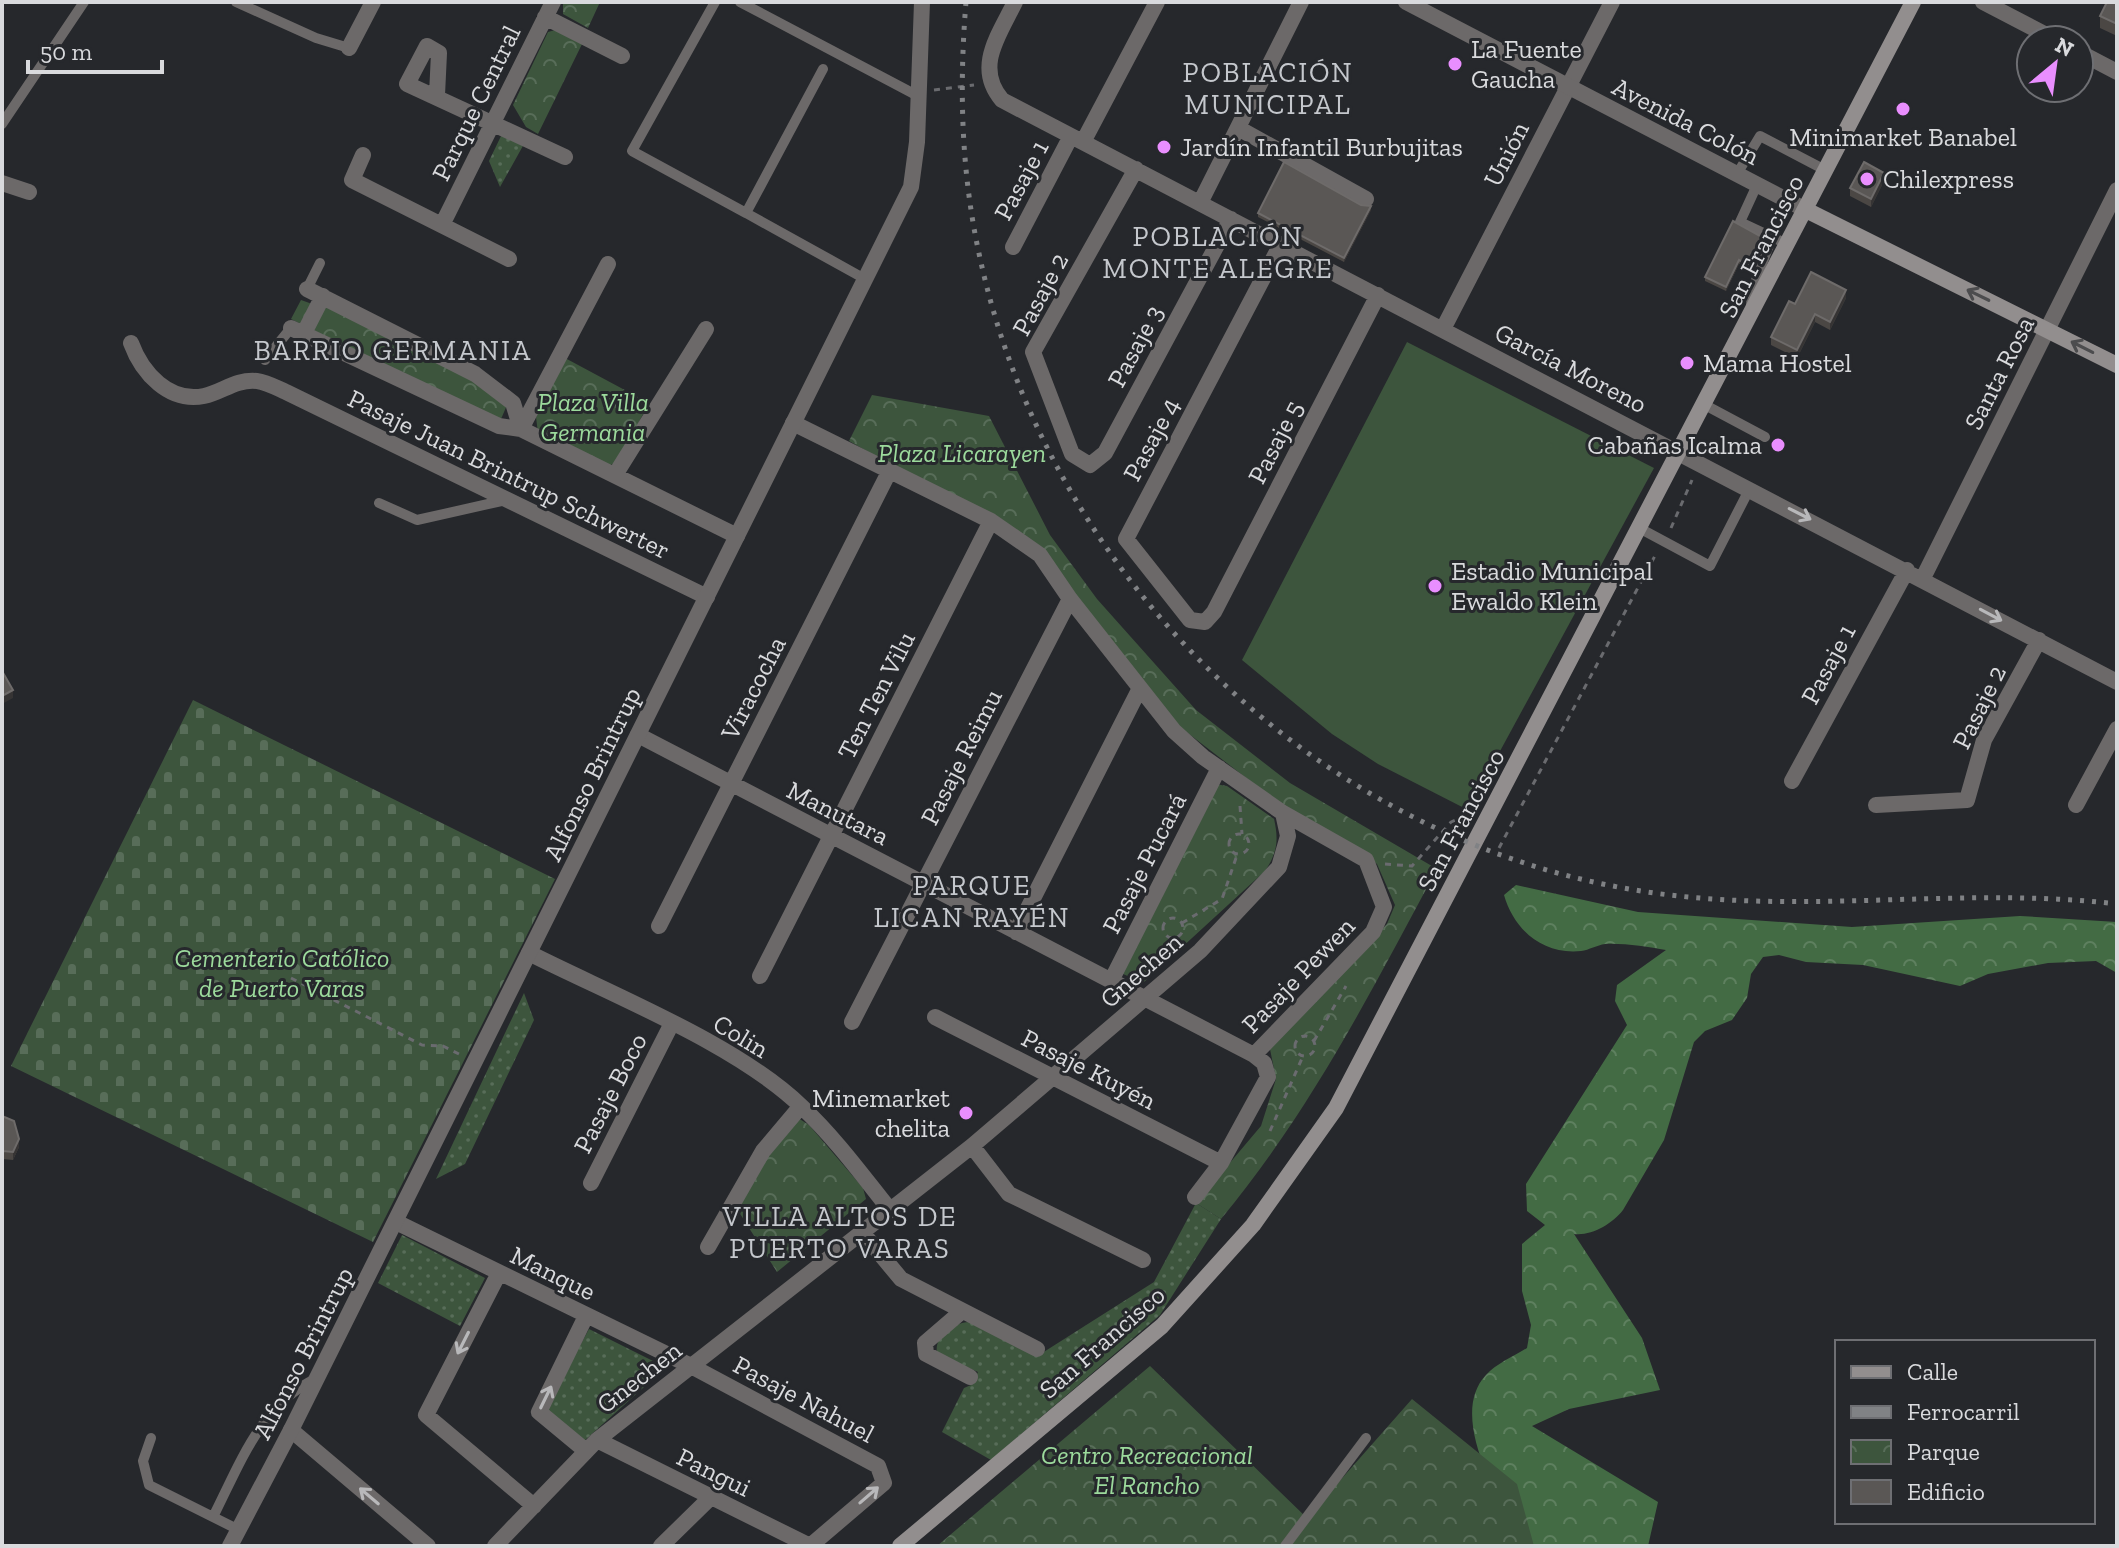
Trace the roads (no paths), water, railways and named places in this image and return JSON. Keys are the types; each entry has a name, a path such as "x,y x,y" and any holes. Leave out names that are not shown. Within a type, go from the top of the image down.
{"main road":[{"name":"San Francisco","path":"900,1546 1162,1326 1253,1225 1336,1108 1641,529 1913,2"},
{"name":"Avenida Colón","path":"1806,210 2117,365"}],"street":[{"path":"349,48 373,2"},
{"name":"Alfonso Brintrup","path":"230,1546 318,1378 911,187 919,94 922,2"},
{"name":"García Moreno","path":"1015,2 989,57 990,83 1002,100 1699,461 2117,682"},
{"name":"Pasaje 1","path":"1013,247 1157,2"},
{"path":"1200,203 1301,2"},
{"name":"Avenida Colón","path":"1406,2 1806,210"},
{"name":"Unión","path":"1443,329 1612,2"},
{"path":"1983,2 2025,24"},
{"path":"549,10 622,56"},
{"name":"Parque Central","path":"442,225 549,10"},
{"path":"2095,60 2117,72"},
{"path":"437,95 565,157"},
{"path":"1238,128 1366,199"},
{"path":"363,155 352,180 509,259"},
{"name":"Pasaje 2","path":"1105,453 1090,465 1072,454 1033,352 1136,169"},
{"path":"2,183 29,192"},
{"name":"Santa Rosa","path":"1923,578 2117,190"},
{"name":"Pasaje 3","path":"1105,453 1231,219"},
{"name":"Pasaje 4","path":"1214,612 1205,622 1190,620 1126,539 1281,244"},
{"path":"521,429 608,264"},
{"path":"521,429 513,403 475,374 315,292 298,330 499,426 521,429 737,536"},
{"name":"Pasaje 5","path":"1214,612 1378,295"},
{"path":"615,475 706,329"},
{"name":"Pasaje Juan Brintrup Schwerter","path":"131,343 148,374 174,395 204,396 231,383 258,381 707,597"},
{"path":"793,423 991,521 1040,555 1070,599 1174,731 1219,768 1283,813"},
{"name":"Viracocha","path":"659,926 889,472"},
{"name":"Ten Ten Vilu","path":"760,976 991,521"},
{"name":"Pasaje 1","path":"1792,781 1907,570"},
{"name":"Pasaje Reimu","path":"852,1022 1070,599"},
{"name":"Pasaje 2","path":"1876,805 1967,800 1984,740 2039,640"},
{"path":"1016,932 1140,688"},
{"path":"2076,805 2117,729"},
{"name":"Manutara","path":"638,735 1254,1055"},
{"name":"Pasaje Pucará","path":"1111,981 1219,768"},
{"name":"Gnechen","path":"495,1546 592,1446 972,1146 1200,951 1273,876 1287,848 1283,813"},
{"name":"Pasaje Pewen","path":"1195,1197 1221,1163 1268,1077 1264,1063 1254,1055 1373,932 1384,907 1366,860 1283,813"},
{"name":"Colin","path":"529,953 733,1057 801,1106 890,1210"},
{"name":"Pasaje Kuyén","path":"935,1017 1221,1163"},
{"name":"Pasaje Boco","path":"591,1183 671,1025"},
{"path":"708,1247 763,1151 801,1106"},
{"path":"972,1146 1009,1194 1143,1260"},
{"name":"Manque","path":"396,1222 691,1366"},
{"path":"862,1232 901,1279 1037,1349"},
{"path":"499,1273 426,1415 534,1506"},
{"path":"961,1312 925,1343 926,1354 970,1377"},
{"name":"Pangui","path":"586,1316 539,1412 592,1446 810,1546"},
{"name":"Pasaje Nahuel","path":"691,1366 878,1466 884,1483 810,1546"},
{"path":"291,1430 428,1546"},
{"path":"661,1546 710,1498"}],"lane":[{"path":"2,124 84,2"},
{"path":"236,2 316,38 349,48"},
{"path":"715,2 632,151 865,279"},
{"path":"740,2 919,94"},
{"path":"746,213 823,69"},
{"path":"1737,174 1760,136 1827,171"},
{"path":"1757,185 1740,222 1771,240 1789,245"},
{"path":"1752,316 1750,297 1771,240"},
{"path":"315,292 320,263"},
{"path":"265,360 298,330"},
{"path":"1705,405 1765,437"},
{"path":"1641,529 1710,566 1750,488"},
{"path":"379,503 417,520 507,499"},
{"path":"213,1517 267,1416 288,1395 318,1378"},
{"path":"151,1438 143,1461 149,1485 239,1530"},
{"path":"1285,1546 1366,1438"}],"railway":[{"path":"966,2 962,98 969,194 980,258 1014,373 1065,482 1131,582 1210,671 1301,748 1403,812 1512,859 1629,889 1751,901 1995,898 2117,904"}],"place":[{"name":"La Fuente Gaucha","path":"1455,64"},
{"name":"Minimarket Banabel","path":"1903,109"},
{"name":"Jardín Infantil Burbujitas","path":"1164,147"},
{"name":"Chilexpress","path":"1867,179"},
{"name":"Mama Hostel","path":"1687,363"},
{"name":"Cabañas Icalma","path":"1778,445"},
{"name":"Estadio Municipal Ewaldo Klein","path":"1435,586"},
{"name":"Minemarket chelita","path":"966,1113"}],"district":[{"name":"POBLACIÓN MUNICIPAL","path":"1268,88"},
{"name":"POBLACIÓN MONTE ALEGRE","path":"1218,252"},
{"name":"BARRIO GERMANIA","path":"393,350"},
{"name":"PARQUE LICAN RAYÉN","path":"972,901"},
{"name":"VILLA ALTOS DE PUERTO VARAS","path":"840,1232"}],"park label":[{"name":"Plaza Villa Germania","path":"593,417"},
{"name":"Plaza Licarayen","path":"962,453"},
{"name":"Cementerio Católico de Puerto Varas","path":"282,973"},
{"name":"Centro Recreacional El Rancho","path":"1147,1470"}]}
